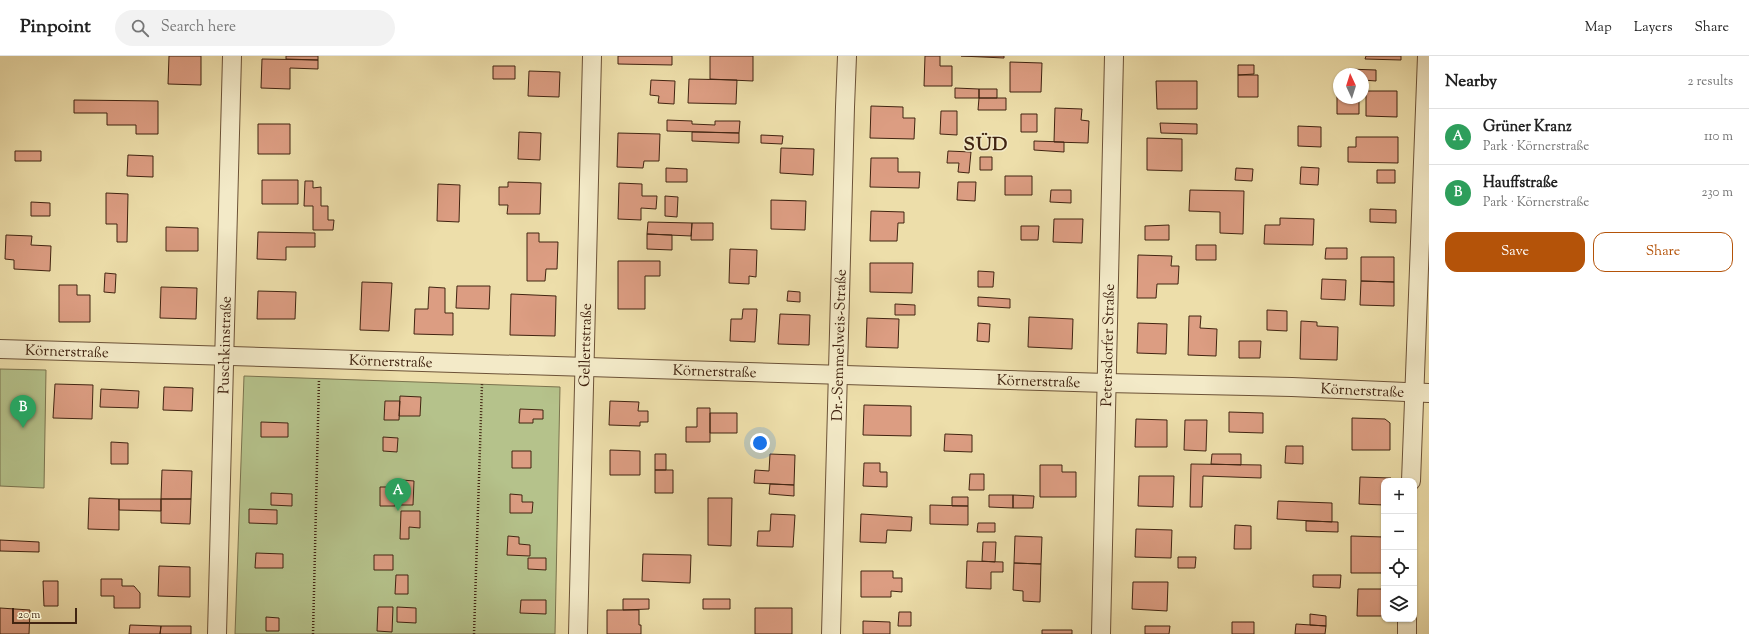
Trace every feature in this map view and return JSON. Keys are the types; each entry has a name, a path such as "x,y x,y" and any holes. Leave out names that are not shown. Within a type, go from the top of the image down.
{"street":[{"name":"Puschkinstraße","path":"217,634 232,56"},
{"name":"Gellertstraße","path":"578,634 592,56"},
{"name":"Dr.-Semmelweis-Straße","path":"831,634 845,107 848,56"},
{"name":"Petersdorfer Straße","path":"1101,634 1114,56"},
{"path":"1411,478 1421,392 1427,56"},
{"name":"Körnerstraße","path":"0,349 1421,392"},
{"path":"1407,634 1408,622"}],"path":[{"path":"313,634 319,359"},
{"path":"474,634 482,364"}],"green space":[{"path":"0,369 46,370 44,488 0,486"},
{"path":"244,376 560,387 555,634 235,634"}],"building":[{"path":"169,56 201,56 201,85 168,84"},
{"path":"286,56 318,56 318,60 286,59"},
{"path":"618,56 672,56 672,65 618,64"},
{"path":"710,56 753,56 753,81 710,79"},
{"path":"925,56 940,56 940,66 952,66 952,86 924,86"},
{"path":"961,56 1004,56 1004,58"},
{"path":"1366,56 1401,56 1401,60 1365,59"},
{"path":"262,59 318,60 318,69 290,68 290,89 261,88"},
{"path":"1010,62 1042,63 1041,92 1010,92"},
{"path":"1238,65 1254,65 1254,74 1238,75"},
{"path":"493,66 515,66 515,79 493,79"},
{"path":"1369,70 1376,70 1376,81 1369,80"},
{"path":"529,71 560,72 559,97 528,96"},
{"path":"1238,75 1258,75 1258,97 1238,97"},
{"path":"689,79 737,80 736,104 688,103"},
{"path":"651,80 675,81 674,104 658,103 659,96 650,95"},
{"path":"1156,81 1197,81 1197,109 1157,109"},
{"path":"955,88 979,89 979,98 955,98"},
{"path":"979,89 997,89 997,98 979,98"},
{"path":"1369,91 1397,91 1397,117 1366,116 1366,104 1369,104"},
{"path":"979,98 1006,98 1006,110 978,110"},
{"path":"74,100 158,101 158,134 136,134 136,125 107,125 107,113 74,113"},
{"path":"1337,104 1359,104 1359,114 1337,114"},
{"path":"871,106 903,107 903,118 915,118 914,139 870,138"},
{"path":"1055,108 1082,109 1081,120 1089,121 1088,143 1054,142"},
{"path":"941,111 957,111 957,135 940,134"},
{"path":"1021,114 1037,114 1037,132 1021,132"},
{"path":"667,120 692,121 692,124 715,125 715,121 740,121 739,133 667,131"},
{"path":"1160,123 1197,124 1197,134 1161,133"},
{"path":"258,124 290,124 290,154 258,154"},
{"path":"1298,126 1321,127 1321,147 1298,146"},
{"path":"519,132 541,133 540,160 518,159"},
{"path":"692,132 739,133 739,143 692,141"},
{"path":"618,133 660,134 659,161 644,161 643,168 617,167"},
{"path":"761,135 783,136 782,144 761,143"},
{"path":"1356,137 1398,137 1398,163 1348,162 1348,147 1356,147"},
{"path":"1147,138 1182,139 1182,171 1147,170"},
{"path":"1034,141 1064,142 1064,152 1034,150"},
{"path":"781,148 814,149 813,175 780,173"},
{"path":"15,151 41,151 41,161 15,161"},
{"path":"948,151 971,152 969,173 958,172 959,163 947,163"},
{"path":"128,155 153,156 153,177 127,176"},
{"path":"980,157 992,157 992,170 980,170"},
{"path":"871,158 898,158 898,172 920,172 919,188 870,187"},
{"path":"1301,167 1319,168 1318,185 1300,184"},
{"path":"666,168 687,169 687,182 666,182"},
{"path":"1236,168 1253,169 1252,181 1235,180"},
{"path":"1377,170 1395,170 1395,183 1377,183"},
{"path":"1005,176 1032,176 1032,195 1005,195"},
{"path":"262,180 298,180 298,204 262,204"},
{"path":"305,181 313,181 313,188 321,187 321,206 328,206 328,220 334,220 333,230 313,230 313,206 304,206"},
{"path":"508,182 541,183 540,214 507,214 508,205 499,205 499,187 508,187"},
{"path":"958,182 976,182 975,201 957,200"},
{"path":"619,183 642,184 642,196 657,196 656,209 641,208 641,220 618,219"},
{"path":"438,184 460,185 459,222 437,221"},
{"path":"1051,190 1071,190 1071,203 1050,202"},
{"path":"1190,190 1244,191 1243,234 1220,233 1220,212 1189,211"},
{"path":"106,193 128,194 127,242 117,242 117,224 106,224"},
{"path":"665,196 678,197 677,217 665,216"},
{"path":"771,200 806,201 805,230 771,229"},
{"path":"31,202 50,203 50,216 31,216"},
{"path":"1370,209 1396,210 1396,223 1370,222"},
{"path":"871,211 904,212 904,223 898,223 897,241 870,241"},
{"path":"1280,218 1314,219 1313,245 1264,244 1265,225 1280,225"},
{"path":"1054,219 1083,219 1082,243 1053,242"},
{"path":"648,222 692,223 691,236 647,234"},
{"path":"692,223 713,223 713,240 691,240"},
{"path":"1169,225 1169,240 1145,240 1145,226"},
{"path":"1021,226 1039,226 1038,240 1021,240"},
{"path":"166,227 198,228 198,251 166,251"},
{"path":"258,232 315,233 315,247 286,247 286,260 257,259"},
{"path":"527,233 539,233 539,242 558,242 557,269 546,269 545,281 527,281"},
{"path":"647,234 672,235 672,250 647,249"},
{"path":"6,235 32,236 31,245 51,246 50,271 14,269 14,260 5,259"},
{"path":"1196,245 1216,245 1216,260 1196,260"},
{"path":"1326,248 1347,248 1347,259 1325,259"},
{"path":"730,249 757,250 756,277 749,276 749,284 729,283"},
{"path":"1138,255 1172,256 1171,266 1179,266 1178,284 1157,284 1156,298 1137,298"},
{"path":"1361,257 1394,257 1394,282 1361,281"},
{"path":"618,261 660,261 660,276 645,276 645,309 618,309"},
{"path":"870,263 913,263 912,293 870,292"},
{"path":"978,271 994,272 993,287 978,287"},
{"path":"105,273 116,274 115,293 104,292"},
{"path":"1322,279 1346,280 1345,300 1321,299"},
{"path":"1361,281 1394,282 1394,306 1360,305"},
{"path":"362,282 392,283 389,331 360,330"},
{"path":"59,285 77,285 77,295 90,295 90,322 59,322"},
{"path":"457,286 490,286 489,309 456,308"},
{"path":"161,287 197,288 196,319 160,318"},
{"path":"429,287 445,288 445,313 453,313 453,335 414,334 415,309 428,309"},
{"path":"258,291 296,292 295,319 257,319"},
{"path":"788,291 800,292 800,302 787,301"},
{"path":"511,294 556,296 555,336 510,335"},
{"path":"978,297 1010,299 1010,308 978,306"},
{"path":"895,304 915,305 915,315 895,315"},
{"path":"743,309 757,309 755,342 730,341 731,319 742,319"},
{"path":"1267,310 1287,311 1287,331 1267,330"},
{"path":"780,314 810,315 809,345 778,344"},
{"path":"1189,316 1201,316 1200,328 1217,329 1216,356 1188,355"},
{"path":"1029,317 1073,319 1072,349 1028,347"},
{"path":"867,318 899,319 898,348 866,347"},
{"path":"1301,321 1317,322 1317,326 1338,327 1337,360 1300,359"},
{"path":"978,323 990,324 989,342 977,341"},
{"path":"1138,323 1167,324 1166,354 1137,353"},
{"path":"1239,341 1261,341 1260,358 1239,358"},
{"path":"55,384 93,385 92,419 53,418"},
{"path":"164,387 193,388 192,411 163,410"},
{"path":"101,389 139,391 138,408 100,407"},
{"path":"400,396 421,397 420,416 399,416"},
{"path":"385,401 400,401 399,420 384,420"},
{"path":"610,401 639,402 638,411 648,411 648,422 640,422 640,426 609,425"},
{"path":"864,405 911,406 911,436 863,435"},
{"path":"697,408 710,408 710,442 686,442 686,427 697,427"},
{"path":"520,409 543,410 543,419 533,419 533,423 519,423"},
{"path":"1229,412 1263,413 1263,433 1229,432"},
{"path":"710,413 737,413 737,433 710,433"},
{"path":"1352,418 1385,419 1390,423 1390,450 1352,450"},
{"path":"1136,419 1167,420 1167,447 1135,447"},
{"path":"1185,420 1207,420 1206,451 1184,450"},
{"path":"261,422 288,423 288,437 261,437"},
{"path":"945,434 972,435 972,452 944,451"},
{"path":"383,437 398,438 397,452 383,451"},
{"path":"111,442 128,443 128,464 111,464"},
{"path":"1286,446 1303,446 1303,464 1285,463"},
{"path":"610,450 640,451 640,475 610,475"},
{"path":"512,451 531,451 531,468 512,468"},
{"path":"655,454 666,454 666,470 655,470"},
{"path":"770,454 795,455 794,485 754,483 755,470 769,471"},
{"path":"1212,454 1241,454 1241,465 1211,464"},
{"path":"864,463 880,463 880,472 887,472 887,487 863,486"},
{"path":"1191,464 1261,465 1261,478 1203,476 1202,507 1190,507"},
{"path":"1040,465 1062,465 1062,472 1076,472 1076,497 1040,497"},
{"path":"162,470 192,471 191,499 161,499"},
{"path":"655,470 673,470 673,493 655,493"},
{"path":"970,474 984,474 984,490 969,490"},
{"path":"1139,476 1174,476 1173,507 1138,506"},
{"path":"1360,477 1391,478 1381,478 1381,505 1359,504"},
{"path":"402,480 414,481 413,505 401,505"},
{"path":"770,484 794,485 794,496 769,494"},
{"path":"380,487 395,487 395,506 380,506"},
{"path":"271,493 292,494 292,506 271,505"},
{"path":"510,494 522,495 522,502 533,502 532,513 510,513"},
{"path":"989,495 1013,495 1013,508 989,507"},
{"path":"1013,495 1034,496 1033,508 1013,508"},
{"path":"952,497 968,497 968,506 952,506"},
{"path":"89,498 119,499 119,530 88,529"},
{"path":"708,498 732,498 731,546 708,545"},
{"path":"119,499 161,499 161,511 119,510"},
{"path":"161,499 191,499 190,524 161,523"},
{"path":"1278,501 1332,503 1332,522 1277,519"},
{"path":"930,505 968,506 968,525 930,524"},
{"path":"249,509 277,510 277,524 249,523"},
{"path":"401,511 420,511 420,528 409,527 409,539 400,539"},
{"path":"771,514 795,515 793,547 757,546 758,531 770,531"},
{"path":"861,514 912,517 911,531 887,530 886,543 860,542"},
{"path":"1306,521 1338,522 1338,532 1306,531"},
{"path":"978,523 995,523 995,532 977,532"},
{"path":"1235,525 1251,526 1251,549 1234,549"},
{"path":"1136,529 1172,530 1171,558 1135,557"},
{"path":"508,536 519,537 519,544 530,545 530,556 507,555"},
{"path":"1015,536 1042,537 1041,564 1014,563"},
{"path":"1351,536 1381,537 1381,573 1351,573"},
{"path":"0,540 39,542 39,552 0,551"},
{"path":"983,542 996,542 995,562 982,561"},
{"path":"256,553 283,554 283,568 255,568"},
{"path":"643,554 691,555 690,583 642,581"},
{"path":"374,555 393,555 393,570 374,570"},
{"path":"1178,557 1196,557 1195,568 1178,568"},
{"path":"528,558 546,558 546,570 528,569"},
{"path":"967,561 1003,562 1003,572 991,572 991,589 966,588"},
{"path":"1014,563 1041,564 1040,602 1023,601 1023,591 1013,590"},
{"path":"159,566 190,567 190,597 158,596"},
{"path":"861,571 893,571 893,578 902,578 902,592 891,591 891,597 861,597"},
{"path":"396,575 408,575 408,594 395,594"},
{"path":"1313,575 1341,575 1340,588 1313,587"},
{"path":"101,579 122,579 122,586 134,586 140,593 140,608 114,608 114,596 101,596"},
{"path":"43,581 58,581 58,606 44,606"},
{"path":"1133,582 1168,582 1167,611 1132,609"},
{"path":"1358,589 1381,589 1381,616 1357,616"},
{"path":"623,599 649,599 649,609 623,610"},
{"path":"703,599 730,599 730,609 703,609"},
{"path":"521,600 546,600 546,614 520,613"},
{"path":"378,607 393,607 392,632 377,631"},
{"path":"397,607 416,608 416,623 397,622"},
{"path":"0,608 30,610 29,634 0,634"},
{"path":"755,608 792,608 792,634 755,634"},
{"path":"607,610 639,610 639,625 641,625 641,634 607,634"},
{"path":"899,612 911,612 911,626 898,626"},
{"path":"1310,614 1326,616 1326,626 1310,625"},
{"path":"266,617 279,618 279,631 266,631"},
{"path":"863,621 890,622 890,634 863,634"},
{"path":"1232,622 1254,622 1254,634 1232,634"},
{"path":"1296,624 1326,626 1325,634 1295,634"},
{"path":"130,625 161,626 160,634 129,634"},
{"path":"161,626 191,626 191,634 160,634"},
{"path":"1145,626 1170,626 1169,634 1145,634"},
{"path":"1042,630 1072,630 1072,634 1042,634"}],"place":[{"name":"Hauffstraße","path":"23,428"},
{"name":"Grüner Kranz","path":"398,511"}],"district":[{"name":"SÜD","path":"986,143"}]}
